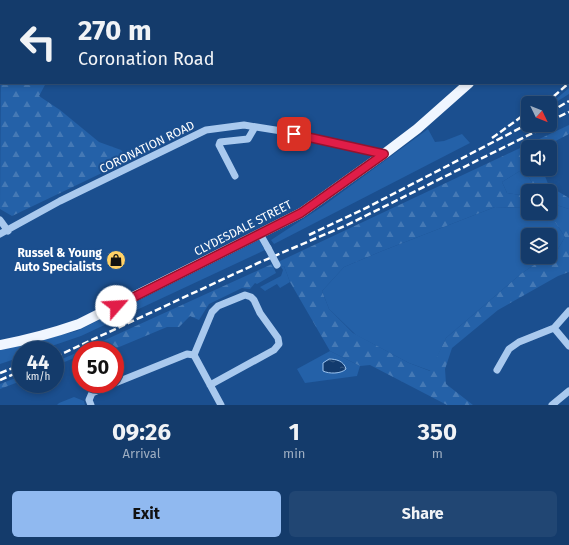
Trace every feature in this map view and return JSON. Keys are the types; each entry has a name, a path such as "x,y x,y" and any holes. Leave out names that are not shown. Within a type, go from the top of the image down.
{"main road":[{"name":"CLYDESDALE STREET","path":"0,345 40,336 79,324 301,213 417,129 468,84"}],"street":[{"name":"CORONATION ROAD","path":"0,234 8,231 60,201 206,130 244,125 294,134 384,154"},
{"path":"235,176 218,145 220,142 248,139 255,127"},
{"path":"0,220 8,231"},
{"path":"260,234 277,265"},
{"path":"194,355 212,312 218,306 245,295 254,300 260,313 278,338 279,344 274,350 210,385"},
{"path":"497,370 509,349 519,342 554,328 569,311"},
{"path":"554,328 569,346"},
{"path":"124,380 187,354 194,355"},
{"path":"194,355 221,405"},
{"path":"552,405 569,391"},
{"path":"91,405 89,400 92,393"},
{"path":"559,399 565,405"}],"green space":[{"path":"1,84 45,84 39,96 60,110 99,142 121,150 129,160 12,216 0,209"},
{"path":"569,88 569,94 557,102 557,98"},
{"path":"569,125 569,134 557,140 537,140 557,132"},
{"path":"428,129 435,142 444,141 462,134 470,143 274,244 271,240 323,206"},
{"path":"521,148 521,170 502,182 507,193 521,195 521,208 495,207 382,251 344,267 322,291 329,309 353,333 409,363 430,371 446,338 522,273 536,264 557,264 557,250 565,237 555,222 569,222 569,272 558,276 498,310 452,348 445,369 446,384 473,405 447,405 370,365 360,366 330,351 290,282 284,266 281,267 278,262"},
{"path":"521,170 521,176 528,176 533,184 521,184 521,195 507,193 502,182"},
{"path":"528,176 545,176 548,184 533,184"},
{"path":"557,191 569,198 569,209 557,205"},
{"path":"557,205 569,209 569,222 555,222 565,237 557,250 557,228 521,228 521,264 536,264 522,273 446,338 431,371 409,363 356,335 329,309 322,291 344,267 495,207 521,208 521,220 557,220"},
{"path":"259,240 265,250 81,336 64,342 36,341 77,331"},
{"path":"272,264 276,273 257,284 255,283 250,289 242,288 209,304 199,320 190,316 179,327 167,327 124,345 124,341 103,341"},
{"path":"284,266 290,282 280,288 277,284 265,291 260,287 281,276 283,270 281,267"},
{"path":"12,347 12,360 0,364 0,350"},
{"path":"330,351 360,366 357,376 305,383 297,369"},
{"path":"72,355 72,359 64,362 64,358"},
{"path":"12,379 12,384 0,389 0,384"},
{"path":"74,397 84,401 85,405 57,405 59,403"}],"water":[{"path":"329,359 339,361 345,366 346,369 335,373 323,371 323,363"}],"railway":[{"path":"554,96 568,84"},
{"path":"557,108 569,101"},
{"path":"557,118 569,112"},
{"path":"492,138 521,117"},
{"path":"309,235 368,207 521,128"},
{"path":"64,353 258,263 347,225 535,132"},
{"path":"0,373 12,368"},
{"path":"0,380 12,375"}],"place":[{"name":"Russel & Young Auto Specialists","path":"116,260"}],"route":[{"path":"116,306 301,213 384,154 294,134"}]}
